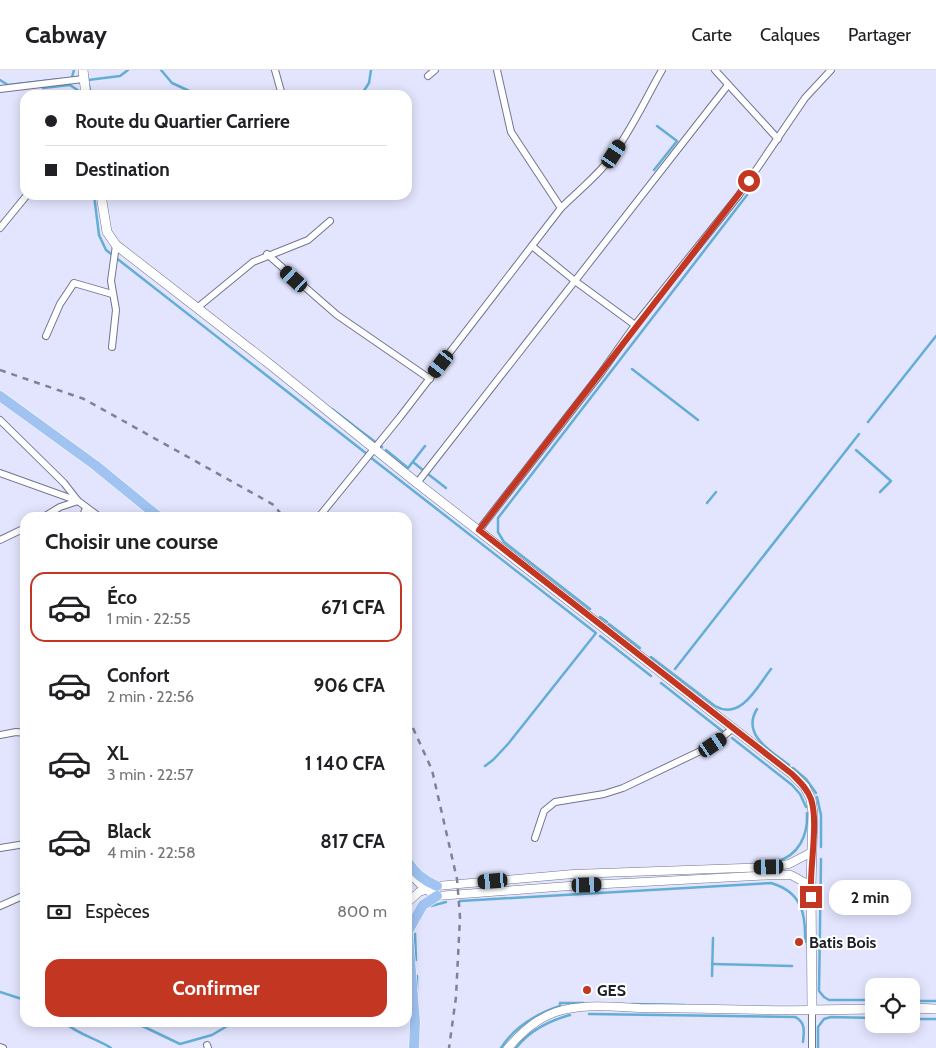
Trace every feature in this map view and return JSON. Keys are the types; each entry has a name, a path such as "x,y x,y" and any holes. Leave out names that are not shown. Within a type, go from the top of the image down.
{"main road":[{"path":"83,74 85,90"},
{"path":"102,200 107,232 116,245 272,366 417,483 792,774 805,787 811,799 813,813 810,886 812,1010 865,1009"},
{"path":"0,396 95,465 153,512"},
{"path":"412,868 437,891 423,905 412,926"},
{"path":"412,984 415,1022 414,1048"},
{"path":"920,1009 936,1010"}],"street":[{"path":"275,70 281,90"},
{"path":"428,76 435,70"},
{"path":"497,70 510,132 561,208"},
{"path":"323,512 430,379 561,208 599,172 614,154 632,126 662,70"},
{"path":"715,70 778,139"},
{"path":"479,530 601,373 635,325 739,195 805,98 831,70"},
{"path":"0,89 83,74"},
{"path":"417,483 728,86"},
{"path":"1,224 22,200"},
{"path":"197,308 252,262 267,254 308,240 330,221"},
{"path":"112,347 116,315 111,281 116,245"},
{"path":"532,246 575,282 635,325"},
{"path":"267,254 337,315 430,379"},
{"path":"46,336 60,304 74,284 112,294"},
{"path":"0,420 64,483 78,502"},
{"path":"0,473 78,502 92,512"},
{"path":"51,512 60,506 78,502"},
{"path":"84,512 86,508"},
{"path":"0,540 20,530"},
{"path":"535,838 544,811 555,802 604,794 623,788 713,745 733,728"},
{"path":"0,735 20,732"},
{"path":"0,848 20,845"},
{"path":"437,891 573,874 769,867 790,864 812,852"},
{"path":"412,897 425,890 569,886 774,875 791,875 810,886"},
{"path":"412,876 425,890"},
{"path":"0,906 20,897"},
{"path":"508,1048 520,1034 536,1021 558,1012 578,1008 690,1008 752,1011 812,1010 812,1048"}],"waterway":[{"path":"72,77 74,70"},
{"path":"88,80 120,76 128,70"},
{"path":"161,70 172,83 187,90"},
{"path":"364,90 369,83 371,70"},
{"path":"0,80 8,85 61,79"},
{"path":"43,88 70,85 78,90"},
{"path":"89,85 90,90"},
{"path":"654,170 677,141 657,126"},
{"path":"590,609 504,542 498,532 498,518 747,195"},
{"path":"95,200 99,235 106,250 367,454"},
{"path":"868,422 936,336"},
{"path":"632,369 698,420"},
{"path":"332,409 353,425"},
{"path":"354,426 382,447"},
{"path":"675,669 859,434"},
{"path":"386,450 408,468 425,446"},
{"path":"856,450 891,481 880,492"},
{"path":"370,457 596,633 508,744 485,766"},
{"path":"413,462 424,471"},
{"path":"428,474 446,488"},
{"path":"707,503 716,492"},
{"path":"600,617 607,622"},
{"path":"609,624 640,648"},
{"path":"600,636 651,676"},
{"path":"651,657 715,706 724,709 733,709 748,700 771,669"},
{"path":"661,683 726,734"},
{"path":"757,709 753,718 755,734 767,748 789,765"},
{"path":"732,738 792,785 800,794 806,807"},
{"path":"793,768 806,779 816,793"},
{"path":"817,797 821,815 821,847"},
{"path":"776,862 791,855 801,844 806,829 807,813"},
{"path":"821,859 819,991 829,1000 865,1000"},
{"path":"460,901 771,883 790,892 796,898 803,913 805,942"},
{"path":"431,906 446,902"},
{"path":"415,934 416,960"},
{"path":"712,976 713,938"},
{"path":"712,964 792,966"},
{"path":"417,976 417,989"},
{"path":"0,992 20,998"},
{"path":"920,1001 936,1001"},
{"path":"501,1048 519,1027 534,1017 560,1006 560,1003 583,1003"},
{"path":"631,1004 685,1005"},
{"path":"589,1014 795,1017 803,1024 803,1042"},
{"path":"516,1048 527,1036 540,1027 570,1015"},
{"path":"818,1048 818,1027 824,1019 831,1017 865,1018"},
{"path":"920,1019 936,1019"},
{"path":"71,1027 111,1048"},
{"path":"144,1027 180,1044 212,1035 226,1027"}],"railway":[{"path":"0,370 84,399 274,505 279,512"},
{"path":"412,726 432,770 457,879 460,917 456,997 449,1048"}],"place":[{"name":"Batis Bois","path":"799,942"},
{"name":"GES","path":"587,990"}],"route":[{"path":"749,181 635,325 601,373 479,530 792,774 805,787 811,799 813,813 811,897"}]}
